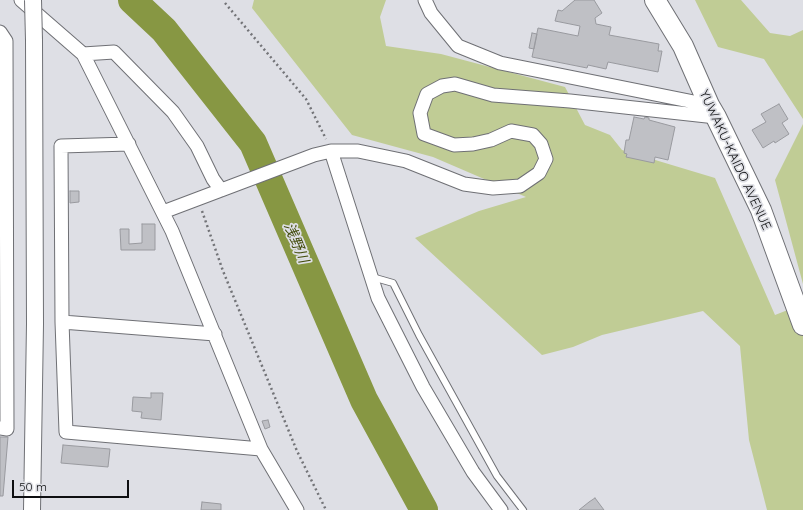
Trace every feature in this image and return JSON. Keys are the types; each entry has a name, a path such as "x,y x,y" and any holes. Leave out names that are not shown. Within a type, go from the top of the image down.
{"main road":[{"name":"YUWAKU-KAIDO AVENUE","path":"655,0 683,46 760,210 803,325"}],"street":[{"path":"21,0 83,54 163,212 215,334 261,449 297,510"},
{"path":"32,510 35,324 33,0"},
{"path":"425,0 431,13 458,46 500,63 713,111"},
{"path":"0,32 6,41 7,429 0,428"},
{"path":"83,54 114,52 173,112 197,146 213,179 224,189"},
{"path":"163,212 314,155 331,151 358,151 406,161 464,184 493,188 520,186 539,173 546,159 541,144 533,135 511,131 491,140 473,144 454,144 424,134 420,113 427,94 442,86 455,84 493,95 713,111"},
{"path":"129,144 61,146 62,322 66,432 261,449"},
{"path":"331,151 378,298 423,387 473,472 501,510"},
{"path":"62,322 215,334"}],"lane":[{"path":"371,276 393,283 418,335 497,476 524,510"}],"path":[{"path":"226,3 306,99 331,151"},
{"path":"197,199 223,271 297,451 326,510"}],"green space":[{"path":"254,0 386,0 380,17 386,46 441,54 565,87 585,125 610,135 622,150 715,178 775,315 803,304 803,510 767,510 749,440 740,346 703,311 602,335 573,347 542,355 415,238 479,211 526,197 433,157 352,135 252,8"},
{"path":"695,0 741,0 770,33 790,36 803,30 803,119 764,59 718,47"},
{"path":"803,124 803,284 775,180"}],"building":[{"path":"575,0 594,0 602,13 595,18 596,24 611,27 609,35 659,44 658,51 662,51 658,72 608,62 606,69 588,65 587,68 532,57 538,28 578,36 580,26 555,21 558,10 562,11"},
{"path":"532,33 537,34 534,49 529,48"},
{"path":"779,104 788,119 782,123 789,134 775,143 774,141 763,148 752,130 766,122 761,114"},
{"path":"634,117 644,119 645,117 649,118 649,120 675,127 668,160 655,157 654,163 626,157 627,154 624,153 626,140 629,140"},
{"path":"70,191 79,191 79,202 70,203"},
{"path":"142,224 155,224 155,250 121,250 120,229 129,229 129,244 142,243"},
{"path":"151,393 163,393 161,420 141,418 142,412 132,411 133,397 151,398"},
{"path":"268,420 270,427 265,429 262,421"},
{"path":"0,437 8,437 3,496 0,496"},
{"path":"63,445 110,449 108,467 61,463"},
{"path":"595,498 604,510 579,510 589,502"},
{"path":"202,502 221,504 221,510 201,510"}],"waterway":[{"name":"浅野川","path":"132,0 164,30 253,143 364,400 424,510"}]}
